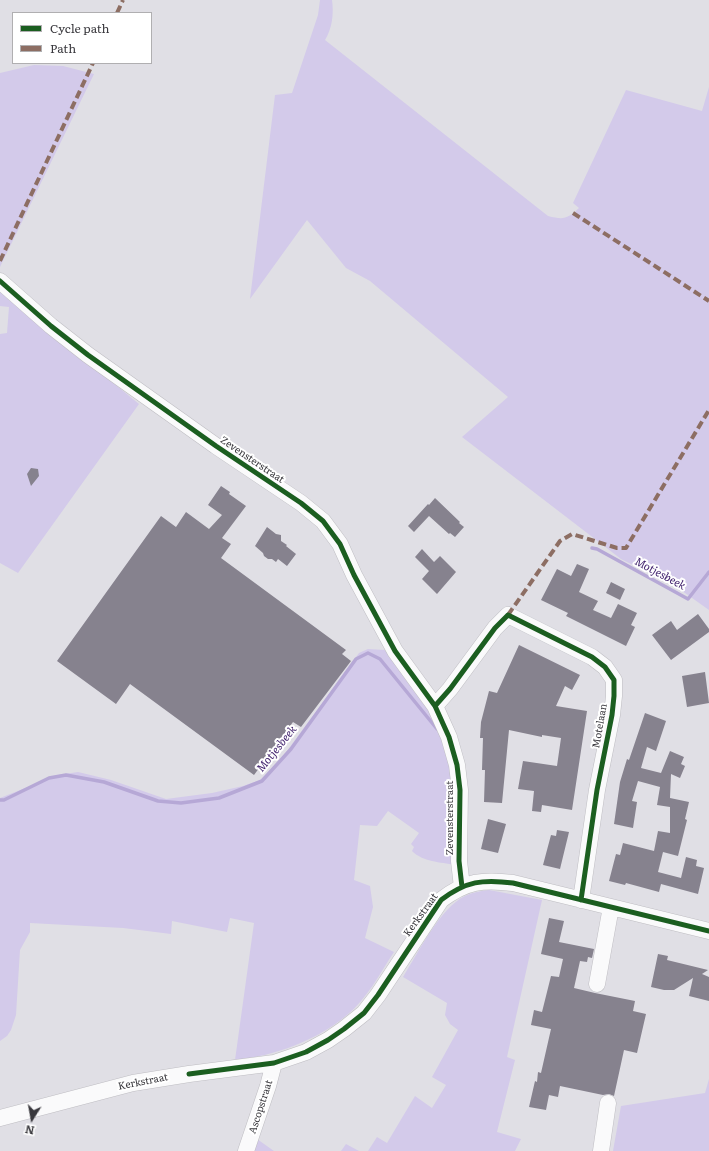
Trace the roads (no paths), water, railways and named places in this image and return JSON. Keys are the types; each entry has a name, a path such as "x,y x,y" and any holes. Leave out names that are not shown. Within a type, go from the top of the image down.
{"street":[{"name":"Zevensterstraat","path":"0,281 88,355 216,446 301,503 323,521 340,544 354,575 395,651 435,706 449,737 457,765 460,790 458,861 462,887"},
{"name":"Motelaan","path":"435,706 508,614 592,657 605,667 614,680 614,696 612,715 597,790 581,900"},
{"name":"Kerkstraat","path":"0,1118 133,1083 274,1063 306,1052 328,1040 364,1013 378,995 441,900 450,893 462,887 478,882 498,881 513,883 709,931"},
{"path":"596,984 612,907"},
{"name":"Ascopstraat","path":"246,1151 268,1086 274,1063"},
{"path":"601,1151 608,1102"}],"waterway":[{"name":"Motjesbeek","path":"592,548 597,549 688,599 709,572"},
{"name":"Motjesbeek","path":"0,800 4,800 49,778 66,775 104,782 158,801 181,803 219,798 262,781 291,749 356,659 368,653 380,659 437,729"}]}
